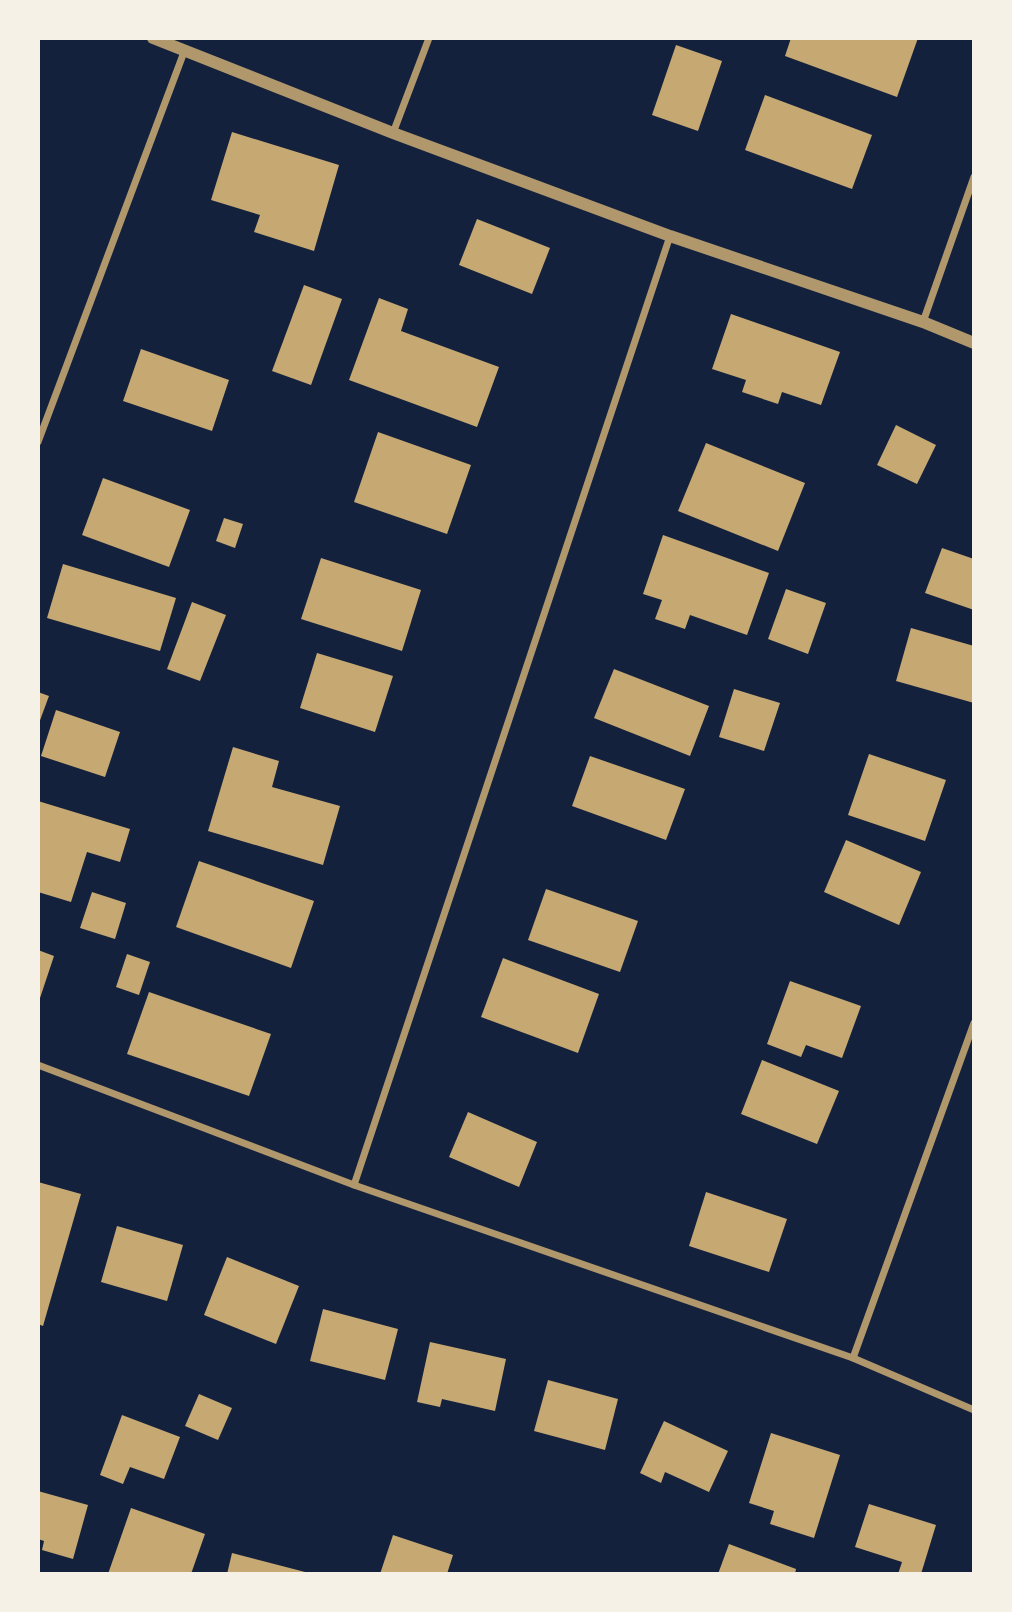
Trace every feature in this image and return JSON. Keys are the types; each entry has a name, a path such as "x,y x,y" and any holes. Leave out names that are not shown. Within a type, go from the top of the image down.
{"street":[{"path":"153,38 393,133 670,236 923,322 974,343"},
{"path":"393,133 429,38"},
{"path":"38,442 184,52"},
{"path":"923,322 974,177"},
{"path":"354,1185 670,236"},
{"path":"853,1358 974,1023"},
{"path":"38,1065 354,1185 853,1358 974,1410"}],"building":[{"path":"791,38 918,38 897,97 785,56"},
{"path":"676,45 722,61 698,131 652,115"},
{"path":"765,95 872,135 852,189 745,150"},
{"path":"232,132 339,165 314,251 254,232 260,215 211,200"},
{"path":"477,219 550,248 532,294 459,265"},
{"path":"304,285 342,299 311,385 272,371"},
{"path":"379,298 408,309 401,331 499,367 477,427 349,380"},
{"path":"731,314 840,352 821,405 782,392 778,404 742,392 746,380 712,369"},
{"path":"141,349 229,380 212,431 123,401"},
{"path":"896,425 936,445 917,484 877,465"},
{"path":"378,432 471,465 447,534 354,502"},
{"path":"706,443 805,483 778,551 678,511"},
{"path":"103,478 190,510 169,567 82,535"},
{"path":"224,518 243,524 235,548 216,541"},
{"path":"663,535 769,573 747,635 690,615 685,629 655,619 662,600 643,594"},
{"path":"942,548 974,559 974,610 925,593"},
{"path":"321,558 421,590 402,651 301,619"},
{"path":"63,564 176,598 160,651 47,618"},
{"path":"786,589 826,603 808,654 768,639"},
{"path":"192,602 226,615 200,681 167,669"},
{"path":"911,628 974,646 974,703 896,681"},
{"path":"317,653 393,676 375,732 300,708"},
{"path":"614,669 709,706 690,756 594,718"},
{"path":"734,689 780,703 764,751 719,737"},
{"path":"38,692 49,696 39,723 38,723"},
{"path":"56,710 120,732 105,777 41,756"},
{"path":"233,747 279,761 272,787 340,806 323,865 208,831"},
{"path":"869,754 946,780 925,841 848,815"},
{"path":"590,756 685,789 666,840 572,806"},
{"path":"38,801 130,829 120,862 87,852 71,902 38,892"},
{"path":"846,840 921,872 899,925 824,892"},
{"path":"199,861 314,901 291,968 176,927"},
{"path":"546,889 638,921 620,972 528,940"},
{"path":"92,892 126,903 115,939 80,928"},
{"path":"38,950 54,956 39,1001 38,1001"},
{"path":"127,954 150,962 139,995 116,987"},
{"path":"503,958 599,994 578,1053 481,1017"},
{"path":"790,981 861,1006 842,1058 806,1045 801,1057 767,1044"},
{"path":"149,992 271,1034 249,1096 127,1054"},
{"path":"762,1060 839,1091 817,1144 741,1114"},
{"path":"468,1112 537,1142 519,1187 449,1157"},
{"path":"38,1182 81,1194 43,1326 38,1324"},
{"path":"706,1192 787,1219 769,1272 689,1246"},
{"path":"117,1226 183,1245 167,1301 101,1282"},
{"path":"227,1257 299,1286 276,1344 204,1315"},
{"path":"323,1309 398,1329 385,1380 310,1361"},
{"path":"430,1342 506,1359 495,1411 442,1399 440,1407 417,1402"},
{"path":"548,1380 618,1399 605,1450 534,1431"},
{"path":"199,1394 232,1408 218,1440 185,1426"},
{"path":"122,1415 180,1437 164,1479 130,1467 123,1484 100,1475"},
{"path":"664,1421 728,1451 709,1492 665,1472 661,1483 640,1473"},
{"path":"771,1433 840,1455 814,1538 770,1524 774,1511 749,1503"},
{"path":"38,1491 88,1505 73,1559 42,1550 44,1541 38,1539"},
{"path":"869,1504 936,1525 921,1574 898,1574 902,1562 855,1547"},
{"path":"131,1508 205,1534 191,1574 108,1574"},
{"path":"393,1535 453,1555 447,1574 380,1574"},
{"path":"729,1544 796,1569 795,1574 718,1574"},
{"path":"232,1553 309,1573 309,1574 227,1574"}]}
